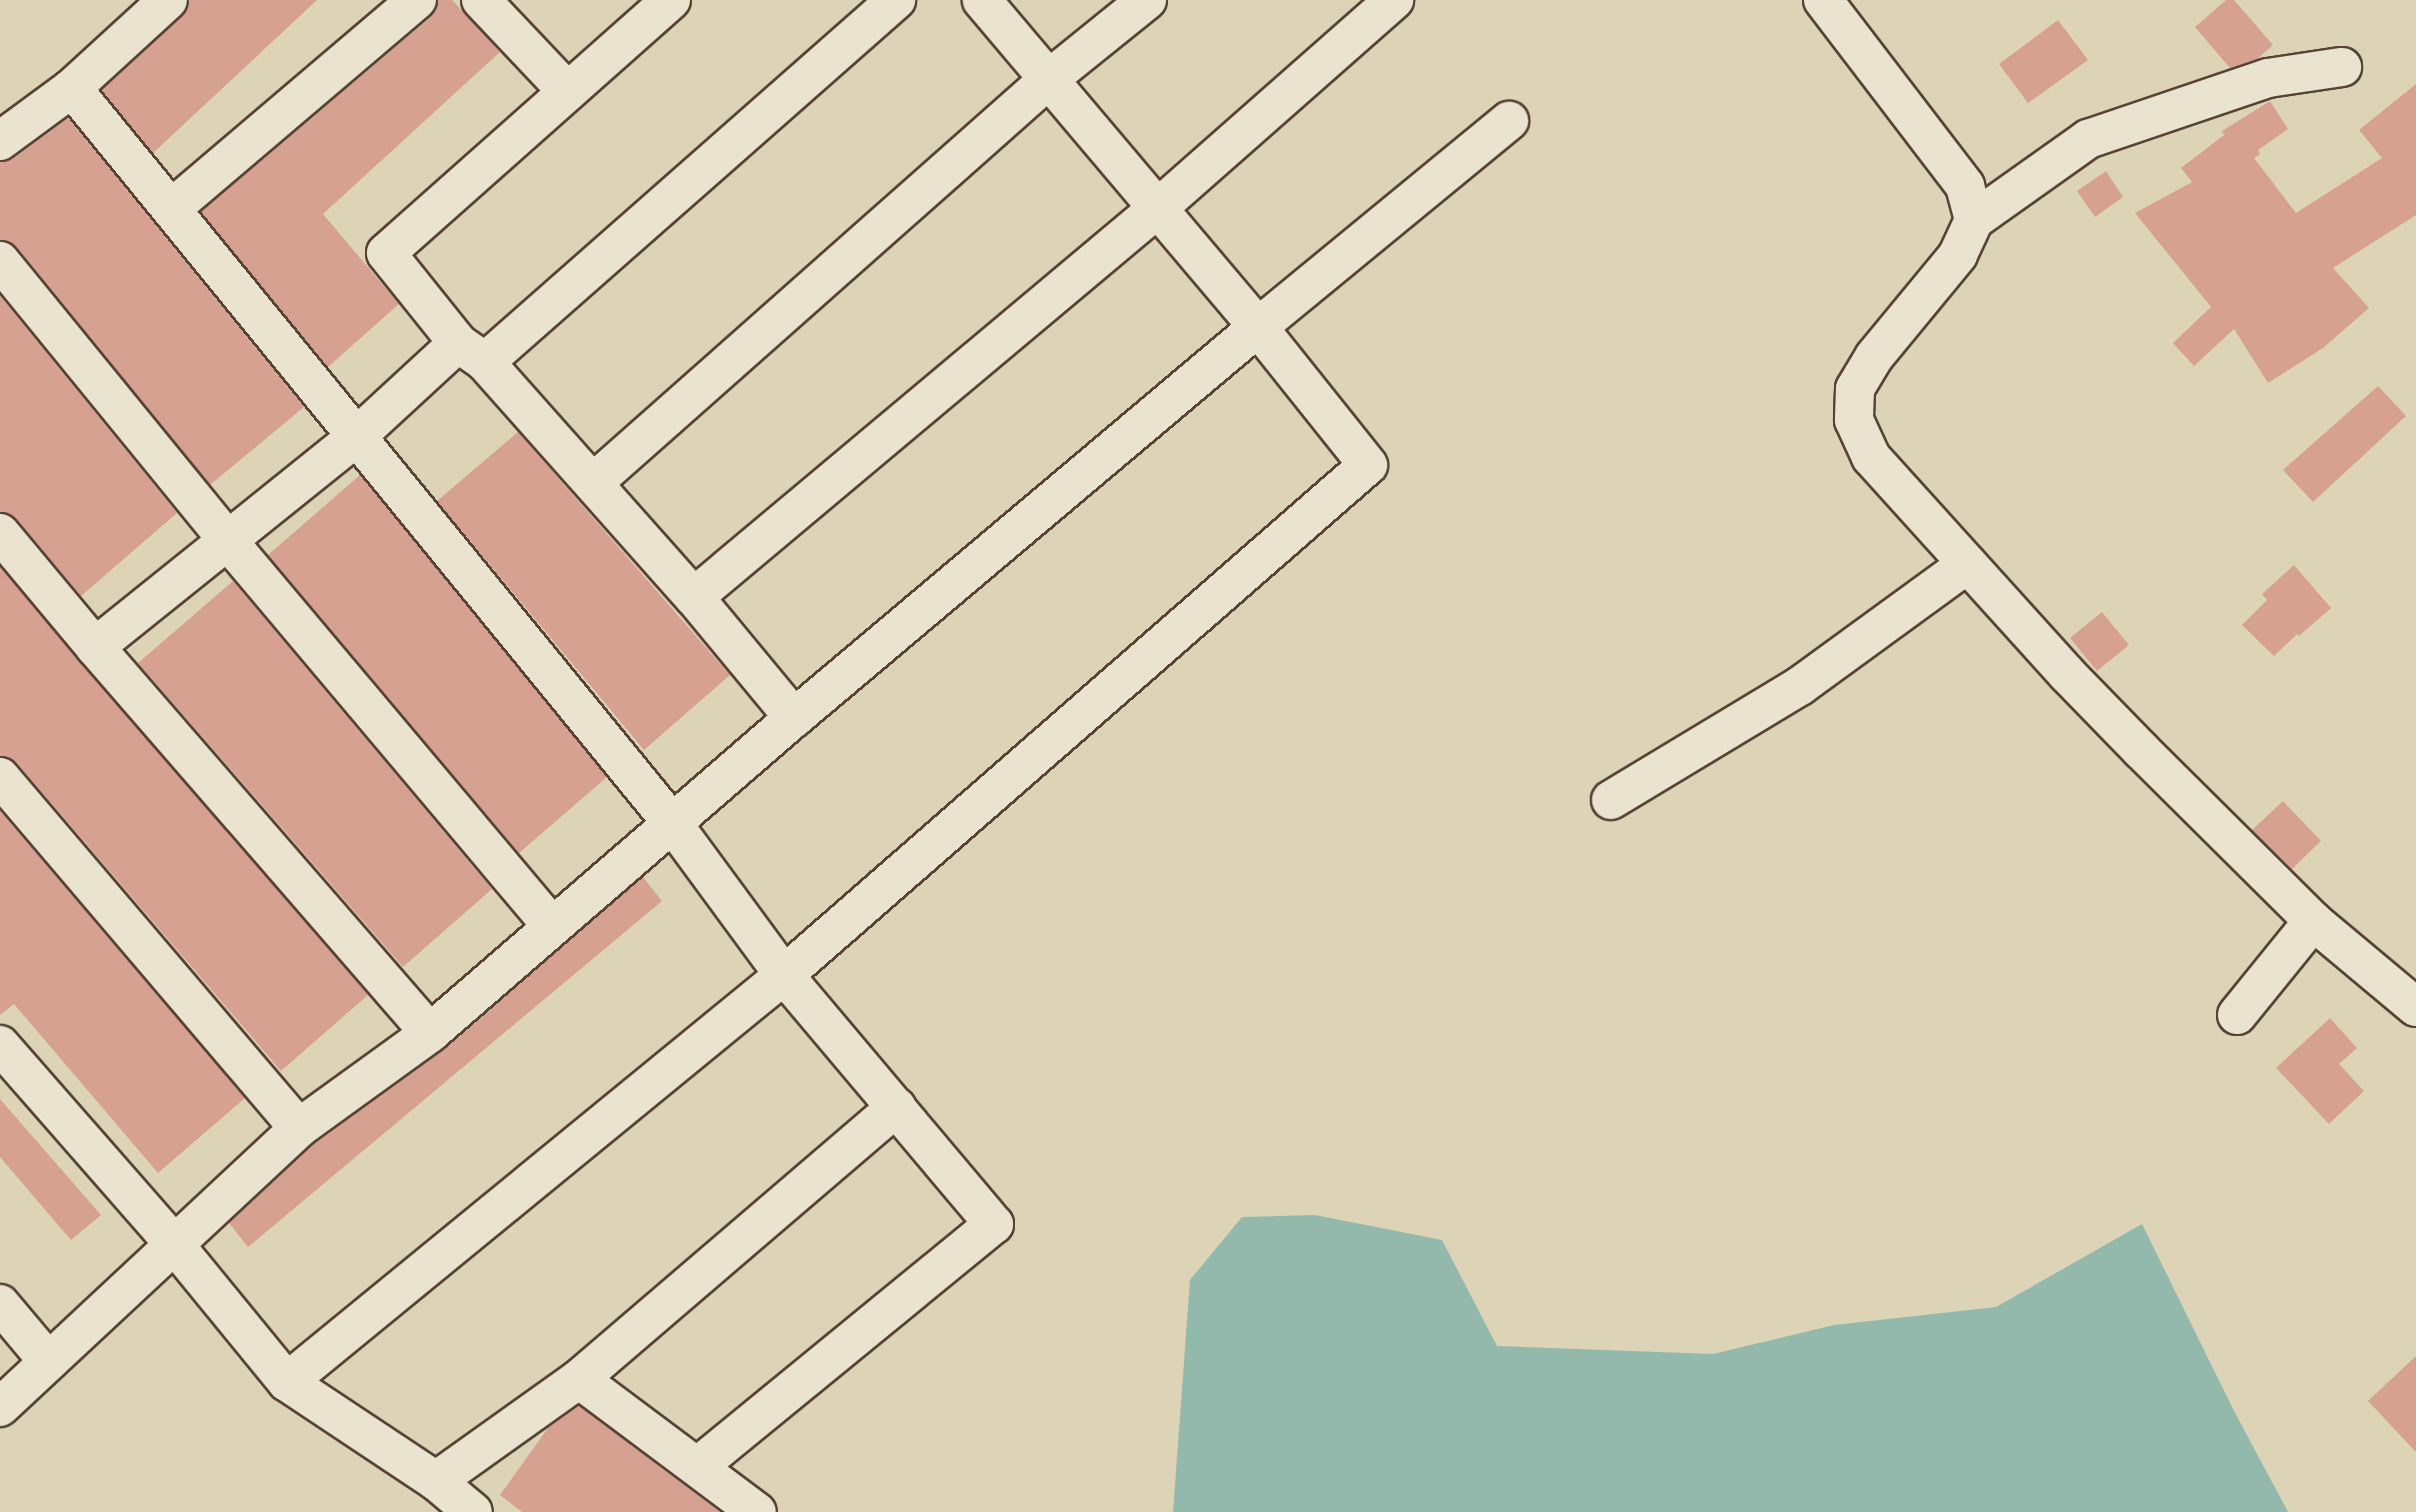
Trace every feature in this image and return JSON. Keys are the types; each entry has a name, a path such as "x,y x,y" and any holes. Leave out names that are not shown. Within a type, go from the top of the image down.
{"street":[{"path":"0,141 72,88 169,0"},
{"path":"171,209 416,0"},
{"path":"481,0 567,92"},
{"path":"671,0 386,253 694,597 794,718"},
{"path":"95,647 356,437 472,352 896,0"},
{"path":"287,1382 784,975 1368,465 1258,327 982,0"},
{"path":"593,483 1049,79 1147,0"},
{"path":"694,597 1158,208 1394,0"},
{"path":"1823,0 1965,187 1974,220"},
{"path":"2342,67 2268,78 2088,139 1974,220 1958,255 1855,388 1854,421 1871,457 2077,684 2314,920 2416,1007"},
{"path":"72,88 673,824 784,975 994,1224 698,1466"},
{"path":"0,1407 299,1128 430,1033 794,718 1258,327 1509,121"},
{"path":"0,261 228,541 552,926"},
{"path":"0,533 95,647 430,1033"},
{"path":"1611,800 1800,686 1967,564"},
{"path":"0,777 299,1128"},
{"path":"2237,1015 2314,920"},
{"path":"0,1045 174,1244 287,1382 436,1481 473,1512"},
{"path":"436,1481 579,1379 896,1107"},
{"path":"0,1304 48,1361"},
{"path":"579,1379 757,1512"}],"water":[{"path":"1315,1215 1442,1240 1497,1346 1713,1354 1834,1325 1996,1307 2142,1224 2233,1409 2288,1512 1173,1512 1190,1280 1242,1217"}],"building":[{"path":"190,0 317,0 153,153 102,90 183,16"},
{"path":"438,0 452,0 500,52 323,214 399,304 328,367 201,212 431,17"},
{"path":"2226,0 2234,0 2273,45 2257,59 2230,68 2195,27"},
{"path":"2058,20 2088,60 2028,103 1999,64"},
{"path":"2416,84 2416,215 2333,268 2369,308 2323,348 2268,383 2234,329 2194,366 2173,343 2211,307 2135,213 2192,182 2181,168 2224,135 2222,131 2270,101 2288,129 2258,150 2260,154 2254,158 2296,213 2382,158 2359,130"},
{"path":"68,118 304,407 210,485 17,247 0,240 0,162 13,159"},
{"path":"2106,171 2123,197 2095,217 2077,191"},
{"path":"0,296 177,513 81,596 17,519 0,512"},
{"path":"2378,386 2406,416 2313,502 2283,470"},
{"path":"518,432 730,675 644,750 437,501"},
{"path":"360,475 607,777 519,853 268,555"},
{"path":"2294,565 2331,608 2274,656 2242,625 2267,600 2262,594"},
{"path":"0,567 368,995 281,1071 17,763 0,756"},
{"path":"233,581 492,889 403,967 138,663"},
{"path":"2102,612 2129,645 2097,671 2070,638"},
{"path":"2283,801 2321,841 2292,869 2252,830"},
{"path":"0,811 245,1098 158,1173 14,1004 0,1015"},
{"path":"643,877 662,901 248,1247 229,1223 313,1145 444,1050"},
{"path":"2330,1018 2357,1048 2339,1064 2364,1091 2329,1124 2276,1068"},
{"path":"0,1099 101,1215 71,1240 0,1157"},
{"path":"2416,1356 2416,1452 2368,1401"},
{"path":"579,1406 720,1512 522,1512 500,1495 548,1428"}]}
